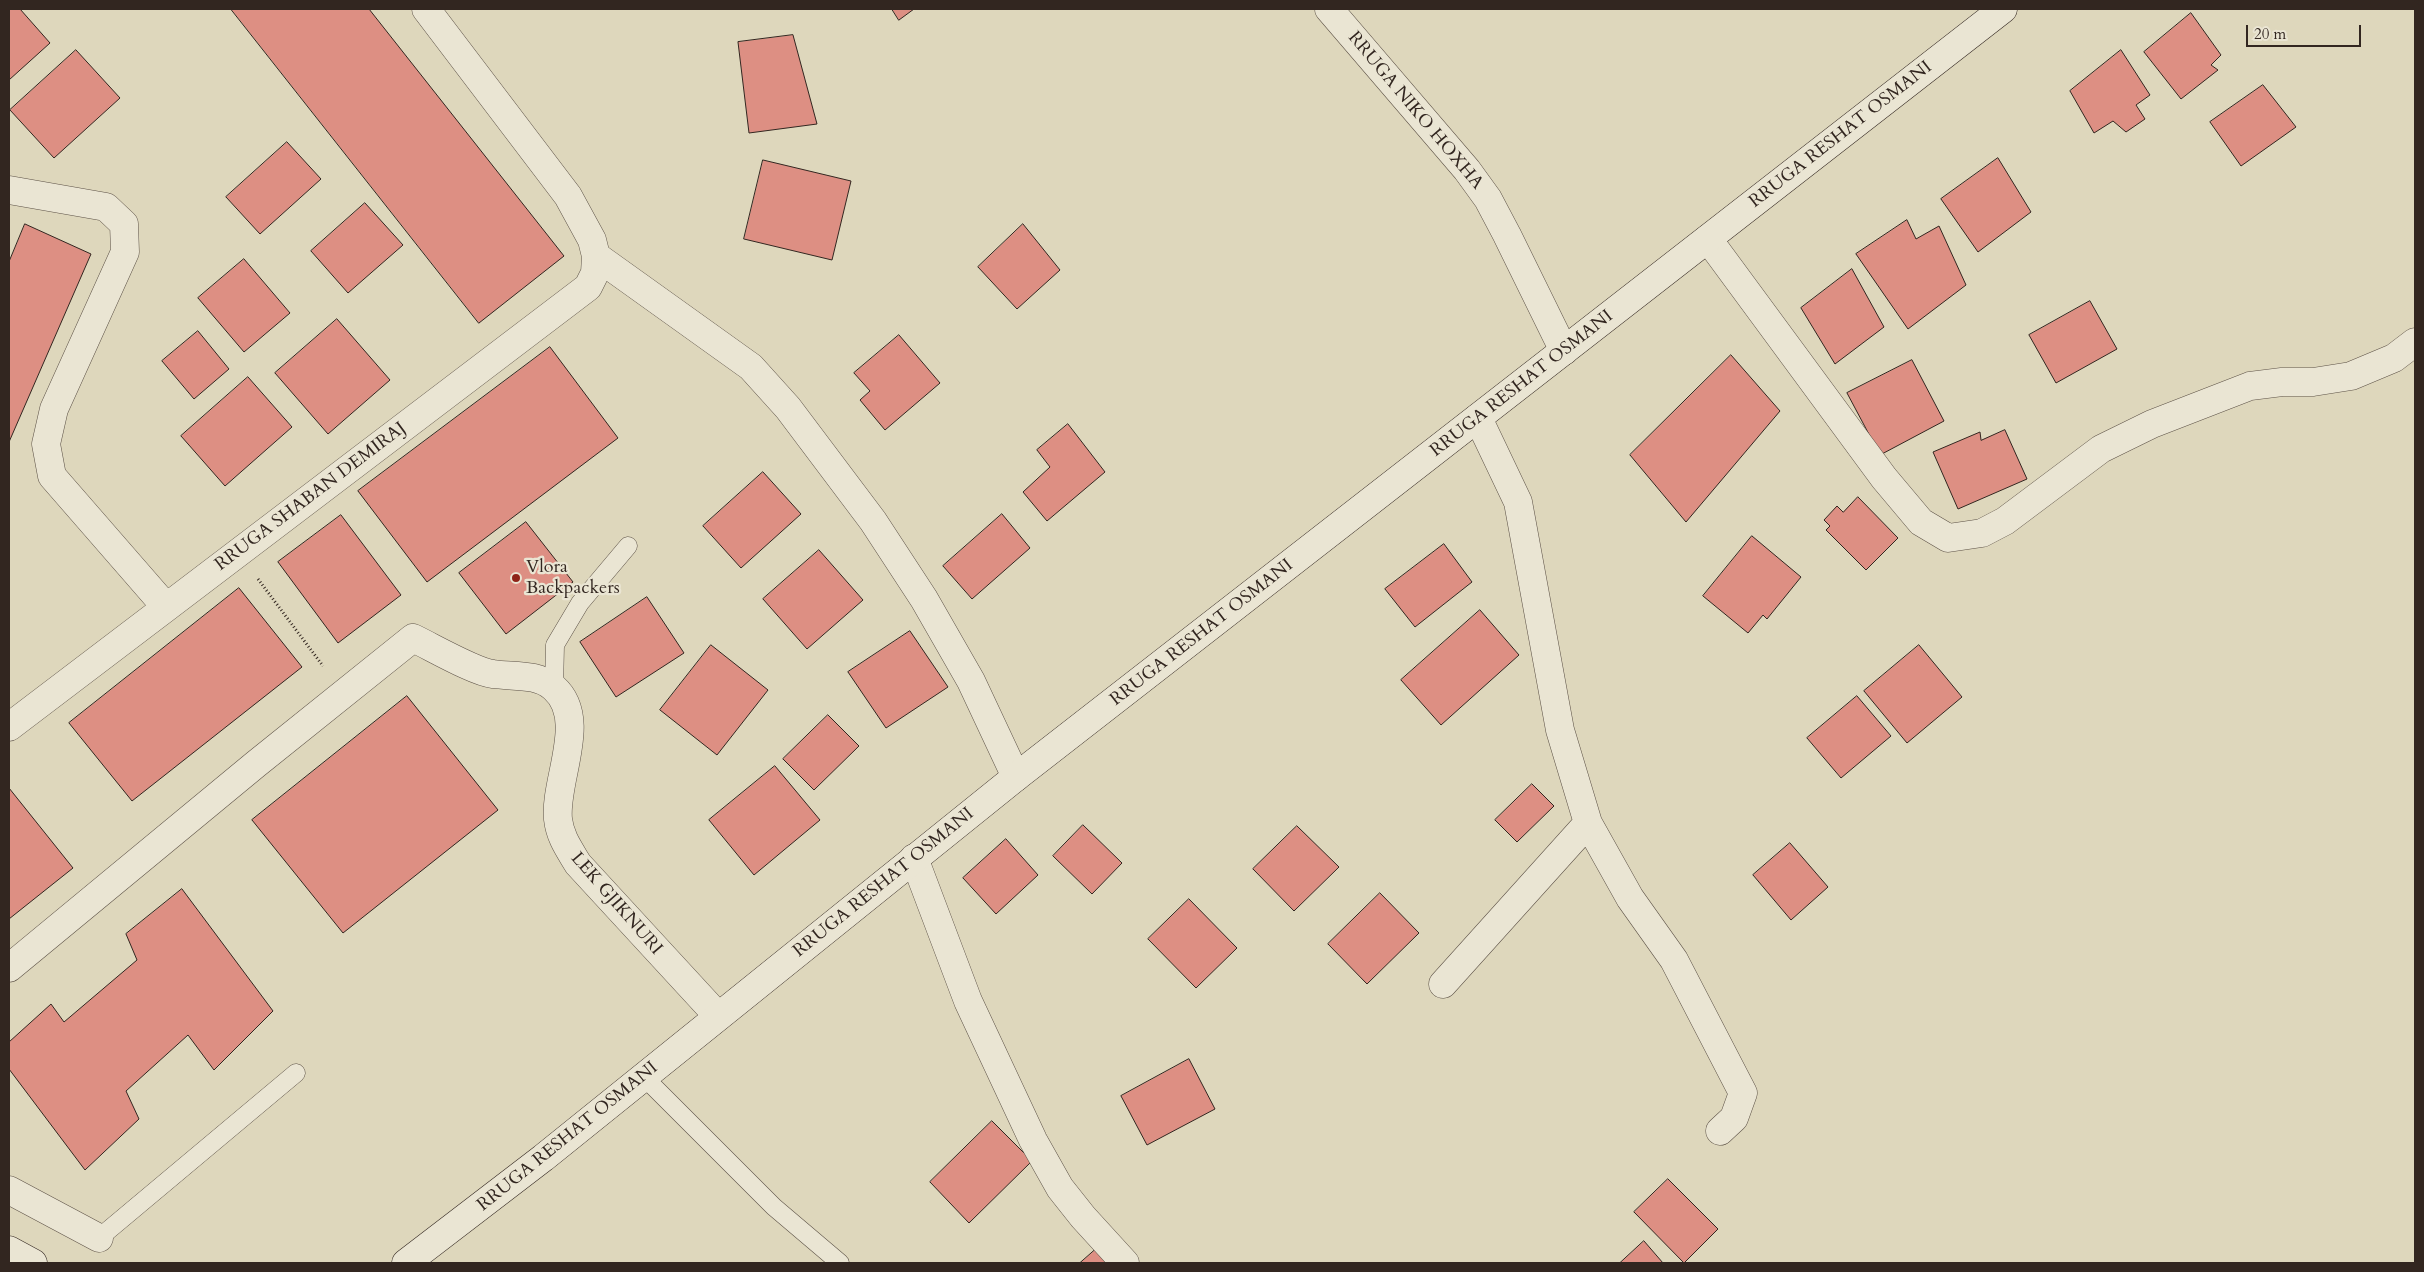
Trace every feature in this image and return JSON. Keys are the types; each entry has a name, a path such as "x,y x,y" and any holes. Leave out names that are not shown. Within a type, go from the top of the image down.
{"street":[{"name":"RRUGA SHABAN DEMIRAJ","path":"9,727 238,552 568,305 588,287 595,273 596,256 592,240 568,196 426,9"},
{"name":"RRUGA RESHAT OSMANI","path":"406,1263 468,1218 1016,777 2003,9"},
{"name":"RRUGA NIKO HOXHA","path":"1335,11 1468,170 1488,199 1564,351"},
{"path":"9,190 106,207 124,224 125,252 54,409 46,444 52,476 166,607"},
{"path":"1708,239 1884,478 1921,522 1948,538 1982,533 2004,521 2101,449 2152,424 2250,386 2282,382 2313,382 2351,376 2394,358 2415,342"},
{"path":"596,256 751,367 788,408 872,521 924,599 971,681 1016,777"},
{"path":"1478,418 1518,502 1560,730 1588,823 1630,898 1674,960 1743,1093 1734,1118 1720,1131"},
{"path":"9,968 321,711 413,638 490,674 536,678 554,688"},
{"name":"LEK GJIKNURI","path":"554,688 567,705 570,728 558,818 563,841 578,864 718,1016"},
{"path":"1443,984 1588,823"},
{"path":"914,858 968,1001 1033,1140 1060,1188 1083,1217 1126,1263"},
{"path":"9,1190 98,1238"},
{"path":"9,1250 33,1263"}],"lane":[{"path":"554,688 555,645 580,603 628,546"},
{"path":"98,1238 296,1073"},
{"path":"643,1076 766,1200 840,1263"}],"path":[{"path":"238,552 343,695"}],"building":[{"path":"9,9 20,9 50,43 9,80"},
{"path":"231,9 369,9 564,256 479,323"},
{"path":"892,9 914,9 899,20"},
{"path":"2191,13 2221,55 2211,65 2218,70 2181,99 2144,52"},
{"path":"793,35 817,124 749,133 738,42"},
{"path":"76,50 120,98 54,158 10,110"},
{"path":"2121,50 2150,95 2136,105 2145,119 2126,132 2113,121 2094,133 2070,91"},
{"path":"2263,85 2296,127 2241,166 2210,122"},
{"path":"287,142 321,179 260,234 226,197"},
{"path":"1998,158 2031,212 1978,252 1941,199"},
{"path":"763,160 851,181 832,260 744,239"},
{"path":"365,203 403,245 348,293 311,251"},
{"path":"1907,220 1916,239 1939,226 1966,285 1908,329 1856,254"},
{"path":"25,224 91,254 9,442 9,262"},
{"path":"1023,224 1060,270 1017,309 978,267"},
{"path":"244,259 290,313 244,352 198,298"},
{"path":"1852,269 1884,327 1835,364 1801,308"},
{"path":"2090,301 2117,349 2056,383 2029,335"},
{"path":"337,319 390,380 328,434 275,373"},
{"path":"198,331 229,369 194,399 162,361"},
{"path":"899,335 940,383 885,430 860,400 870,391 854,373"},
{"path":"550,347 618,438 427,582 358,491"},
{"path":"1731,355 1780,411 1686,522 1630,455"},
{"path":"1912,360 1944,421 1880,455 1847,393"},
{"path":"248,377 292,427 225,486 181,436"},
{"path":"1068,424 1105,472 1047,521 1023,492 1050,467 1037,450"},
{"path":"2005,430 2027,479 1958,509 1933,452 1980,432 1981,440"},
{"path":"763,472 801,514 741,568 703,526"},
{"path":"1858,497 1898,538 1866,570 1826,530 1830,526 1824,520 1837,506 1843,512"},
{"path":"1002,514 1030,548 972,599 943,566"},
{"path":"341,515 401,595 338,643 278,562"},
{"name":"Vlora Backpackers","path":"526,522 573,582 506,634 459,573"},
{"path":"1752,536 1801,577 1767,619 1763,615 1748,633 1703,596"},
{"path":"1444,544 1472,582 1415,627 1385,589"},
{"path":"819,550 863,600 807,649 763,599"},
{"path":"239,588 302,667 132,801 69,723"},
{"path":"647,597 684,653 616,697 580,642"},
{"path":"1480,610 1519,655 1441,725 1401,680"},
{"path":"910,631 948,687 886,728 848,672"},
{"path":"711,645 768,690 717,755 660,710"},
{"path":"1919,645 1962,697 1907,743 1864,691"},
{"path":"407,696 498,810 343,933 252,820"},
{"path":"1857,696 1891,736 1841,778 1807,738"},
{"path":"828,715 859,746 814,790 783,759"},
{"path":"775,766 820,820 754,875 709,820"},
{"path":"1532,784 1554,806 1517,842 1495,820"},
{"path":"9,788 73,868 9,919"},
{"path":"1083,825 1122,863 1092,894 1053,856"},
{"path":"1297,826 1339,867 1294,911 1253,869"},
{"path":"1006,839 1038,875 996,914 963,878"},
{"path":"1790,843 1828,887 1791,920 1753,875"},
{"path":"182,889 273,1011 214,1070 188,1035 126,1091 139,1119 85,1170 9,1069 9,1042 51,1004 64,1022 137,960 126,934"},
{"path":"1380,893 1419,933 1367,984 1328,944"},
{"path":"1189,899 1237,948 1196,988 1148,939"},
{"path":"1189,1059 1215,1109 1147,1145 1121,1096"},
{"path":"992,1121 1032,1161 969,1223 930,1182"},
{"path":"1668,1179 1718,1229 1684,1263 1634,1212"},
{"path":"1644,1241 1663,1263 1620,1263"},
{"path":"1095,1250 1107,1263 1080,1263"}],"place":[{"name":"Vlora Backpackers","path":"516,578"}]}
